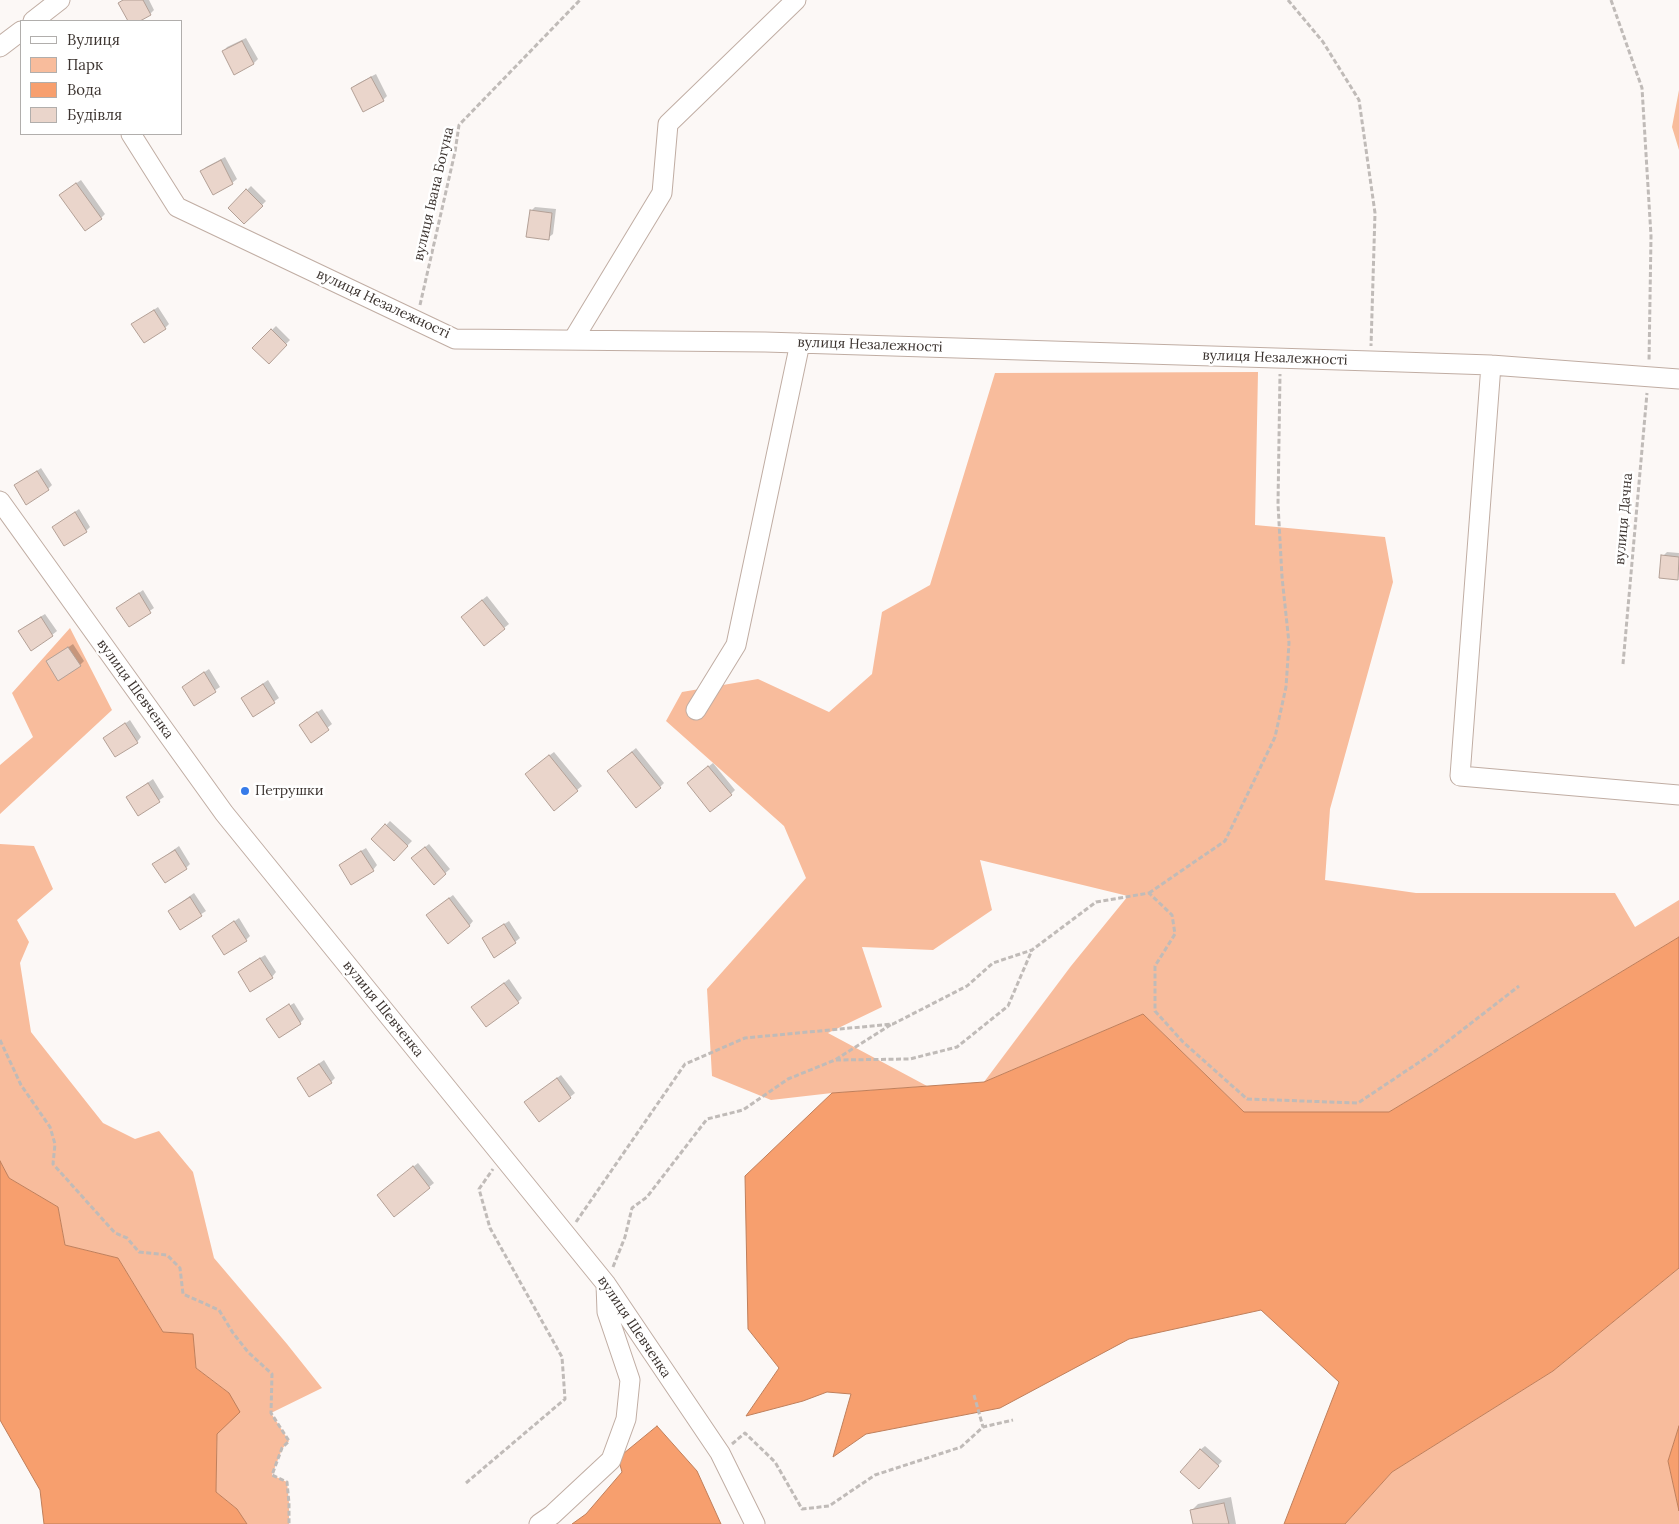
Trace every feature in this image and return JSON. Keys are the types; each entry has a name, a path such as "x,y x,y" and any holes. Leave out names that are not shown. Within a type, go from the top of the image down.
{"street":[{"path":"573,340 662,193 668,124 796,0"},
{"path":"35,20 57,9"},
{"path":"0,47 20,32"},
{"name":"вулиця Незалежності","path":"132,135 177,207 455,338 800,343 1491,365 1679,379"},
{"path":"696,710 736,645 800,343"},
{"path":"1491,365 1460,776 1679,795"},
{"name":"вулиця Шевченка","path":"0,501 224,813 606,1284 720,1453 755,1524"},
{"path":"539,1524 552,1515 611,1460 626,1419 630,1380 606,1312 606,1284"}],"path":[{"name":"вулиця Івана Богуна","path":"416,320 455,152 459,126 580,0"},
{"path":"1288,0 1323,42 1359,100 1375,213 1371,361"},
{"name":"вулиця Дачна","path":"1611,0 1642,88 1651,236 1649,376 1622,664"},
{"path":"606,1284 625,1237 632,1208 647,1197 707,1119 743,1110 788,1079 836,1060 893,1024 967,986 993,963 1032,950 1096,902 1149,893 1225,841 1275,736 1286,687 1289,643 1282,577 1278,504 1280,358"},
{"path":"1149,893 1172,915 1174,934 1155,966 1155,1011 1183,1042 1247,1099 1358,1103 1430,1056 1519,986"},
{"path":"836,1060 910,1059 957,1047 1008,1006 1032,950"},
{"path":"567,1235 686,1064 745,1038 893,1024"},
{"path":"0,1040 21,1085 50,1127 55,1144 53,1164 115,1233 127,1238 140,1252 167,1255 180,1268 183,1294 219,1310 233,1333 248,1352 272,1374 270,1413 289,1441 282,1448 272,1475 286,1482 290,1503 289,1524"},
{"path":"466,1483 565,1399 562,1357 490,1228 478,1189 503,1156"},
{"path":"974,1395 983,1428"},
{"path":"720,1453 745,1433 775,1462 802,1509 829,1506 875,1475 961,1447 983,1428 1013,1420"}],"green space":[{"path":"1679,90 1679,150 1672,127"},
{"path":"1258,372 1255,525 1385,537 1393,582 1330,809 1325,880 1416,893 1615,893 1635,927 1679,900 1679,937 1389,1112 1244,1112 1143,1014 984,1082 1071,966 1128,896 980,860 992,910 933,950 862,947 882,1007 828,1033 927,1086 832,1093 771,1100 712,1076 707,989 806,878 784,826 666,721 682,692 758,679 829,712 872,674 882,612 930,585 995,373"},
{"path":"70,628 112,710 0,814 0,765 33,737 12,693"},
{"path":"0,844 34,846 53,889 17,920 29,942 20,963 31,1032 103,1123 135,1139 159,1131 193,1172 214,1258 322,1388 271,1413 289,1441 282,1449 272,1475 287,1482 289,1524 247,1524 237,1509 216,1492 217,1434 229,1393 196,1368 192,1334 163,1332 118,1258 65,1245 58,1207 9,1178 0,1161"},
{"path":"1679,1268 1679,1426 1668,1461 1679,1511 1679,1524 1345,1524 1392,1472 1553,1371"}],"water":[{"path":"1679,937 1679,1268 1553,1371 1392,1472 1345,1524 1284,1524 1339,1382 1261,1310 1129,1339 1000,1408 866,1434 833,1457 851,1394 827,1392 803,1401 746,1416 779,1368 748,1329 745,1176 832,1093 984,1082 1143,1014 1244,1112 1389,1112"},
{"path":"0,1161 9,1178 58,1207 65,1245 118,1258 163,1332 193,1334 196,1368 229,1393 240,1412 217,1434 216,1492 237,1509 247,1524 44,1524 40,1490 0,1420"},
{"path":"657,1426 697,1471 721,1524 572,1524 586,1514 622,1472 618,1458"},
{"path":"1679,1426 1679,1511 1668,1461"}],"building":[{"path":"123,0 143,0 151,15 142,20 127,20 118,3"},
{"path":"242,41 254,64 234,75 222,51"},
{"path":"371,77 384,101 363,112 351,88"},
{"path":"221,160 233,184 213,195 200,171"},
{"path":"76,183 102,219 85,231 59,195"},
{"path":"246,189 263,206 244,224 228,208"},
{"path":"530,210 552,213 549,240 526,237"},
{"path":"154,310 166,329 144,343 131,324"},
{"path":"271,329 287,345 269,364 252,348"},
{"path":"37,471 49,490 26,505 14,485"},
{"path":"75,512 87,532 64,546 52,527"},
{"path":"1661,555 1679,557 1678,580 1659,578"},
{"path":"139,593 151,613 129,627 116,608"},
{"path":"482,600 505,629 484,646 461,617"},
{"path":"41,617 53,636 31,651 18,631"},
{"path":"68,647 81,666 58,681 46,661"},
{"path":"204,672 216,692 194,706 182,687"},
{"path":"263,684 275,703 253,717 241,698"},
{"path":"317,712 329,730 311,743 299,725"},
{"path":"125,723 138,743 115,757 103,738"},
{"path":"632,752 661,788 636,808 607,771"},
{"path":"549,755 578,791 554,811 525,774"},
{"path":"708,766 732,795 710,812 687,783"},
{"path":"148,783 160,802 138,816 126,797"},
{"path":"385,824 408,846 394,861 371,839"},
{"path":"425,847 446,874 434,885 411,858"},
{"path":"175,850 187,869 165,883 152,864"},
{"path":"361,851 374,871 351,885 339,865"},
{"path":"190,897 202,916 180,930 168,911"},
{"path":"449,898 470,926 448,944 426,915"},
{"path":"234,921 247,941 224,955 212,936"},
{"path":"504,924 516,943 494,958 482,938"},
{"path":"260,958 273,978 250,992 238,972"},
{"path":"504,983 519,1003 486,1027 471,1007"},
{"path":"289,1004 301,1024 279,1038 266,1019"},
{"path":"319,1064 332,1083 309,1097 297,1078"},
{"path":"557,1078 571,1098 539,1122 524,1102"},
{"path":"413,1166 430,1188 394,1217 377,1195"},
{"path":"1200,1449 1219,1466 1199,1489 1180,1472"},
{"path":"1224,1503 1229,1524 1193,1524 1190,1510"}],"place":[{"name":"Петрушки","path":"245,791"}]}
